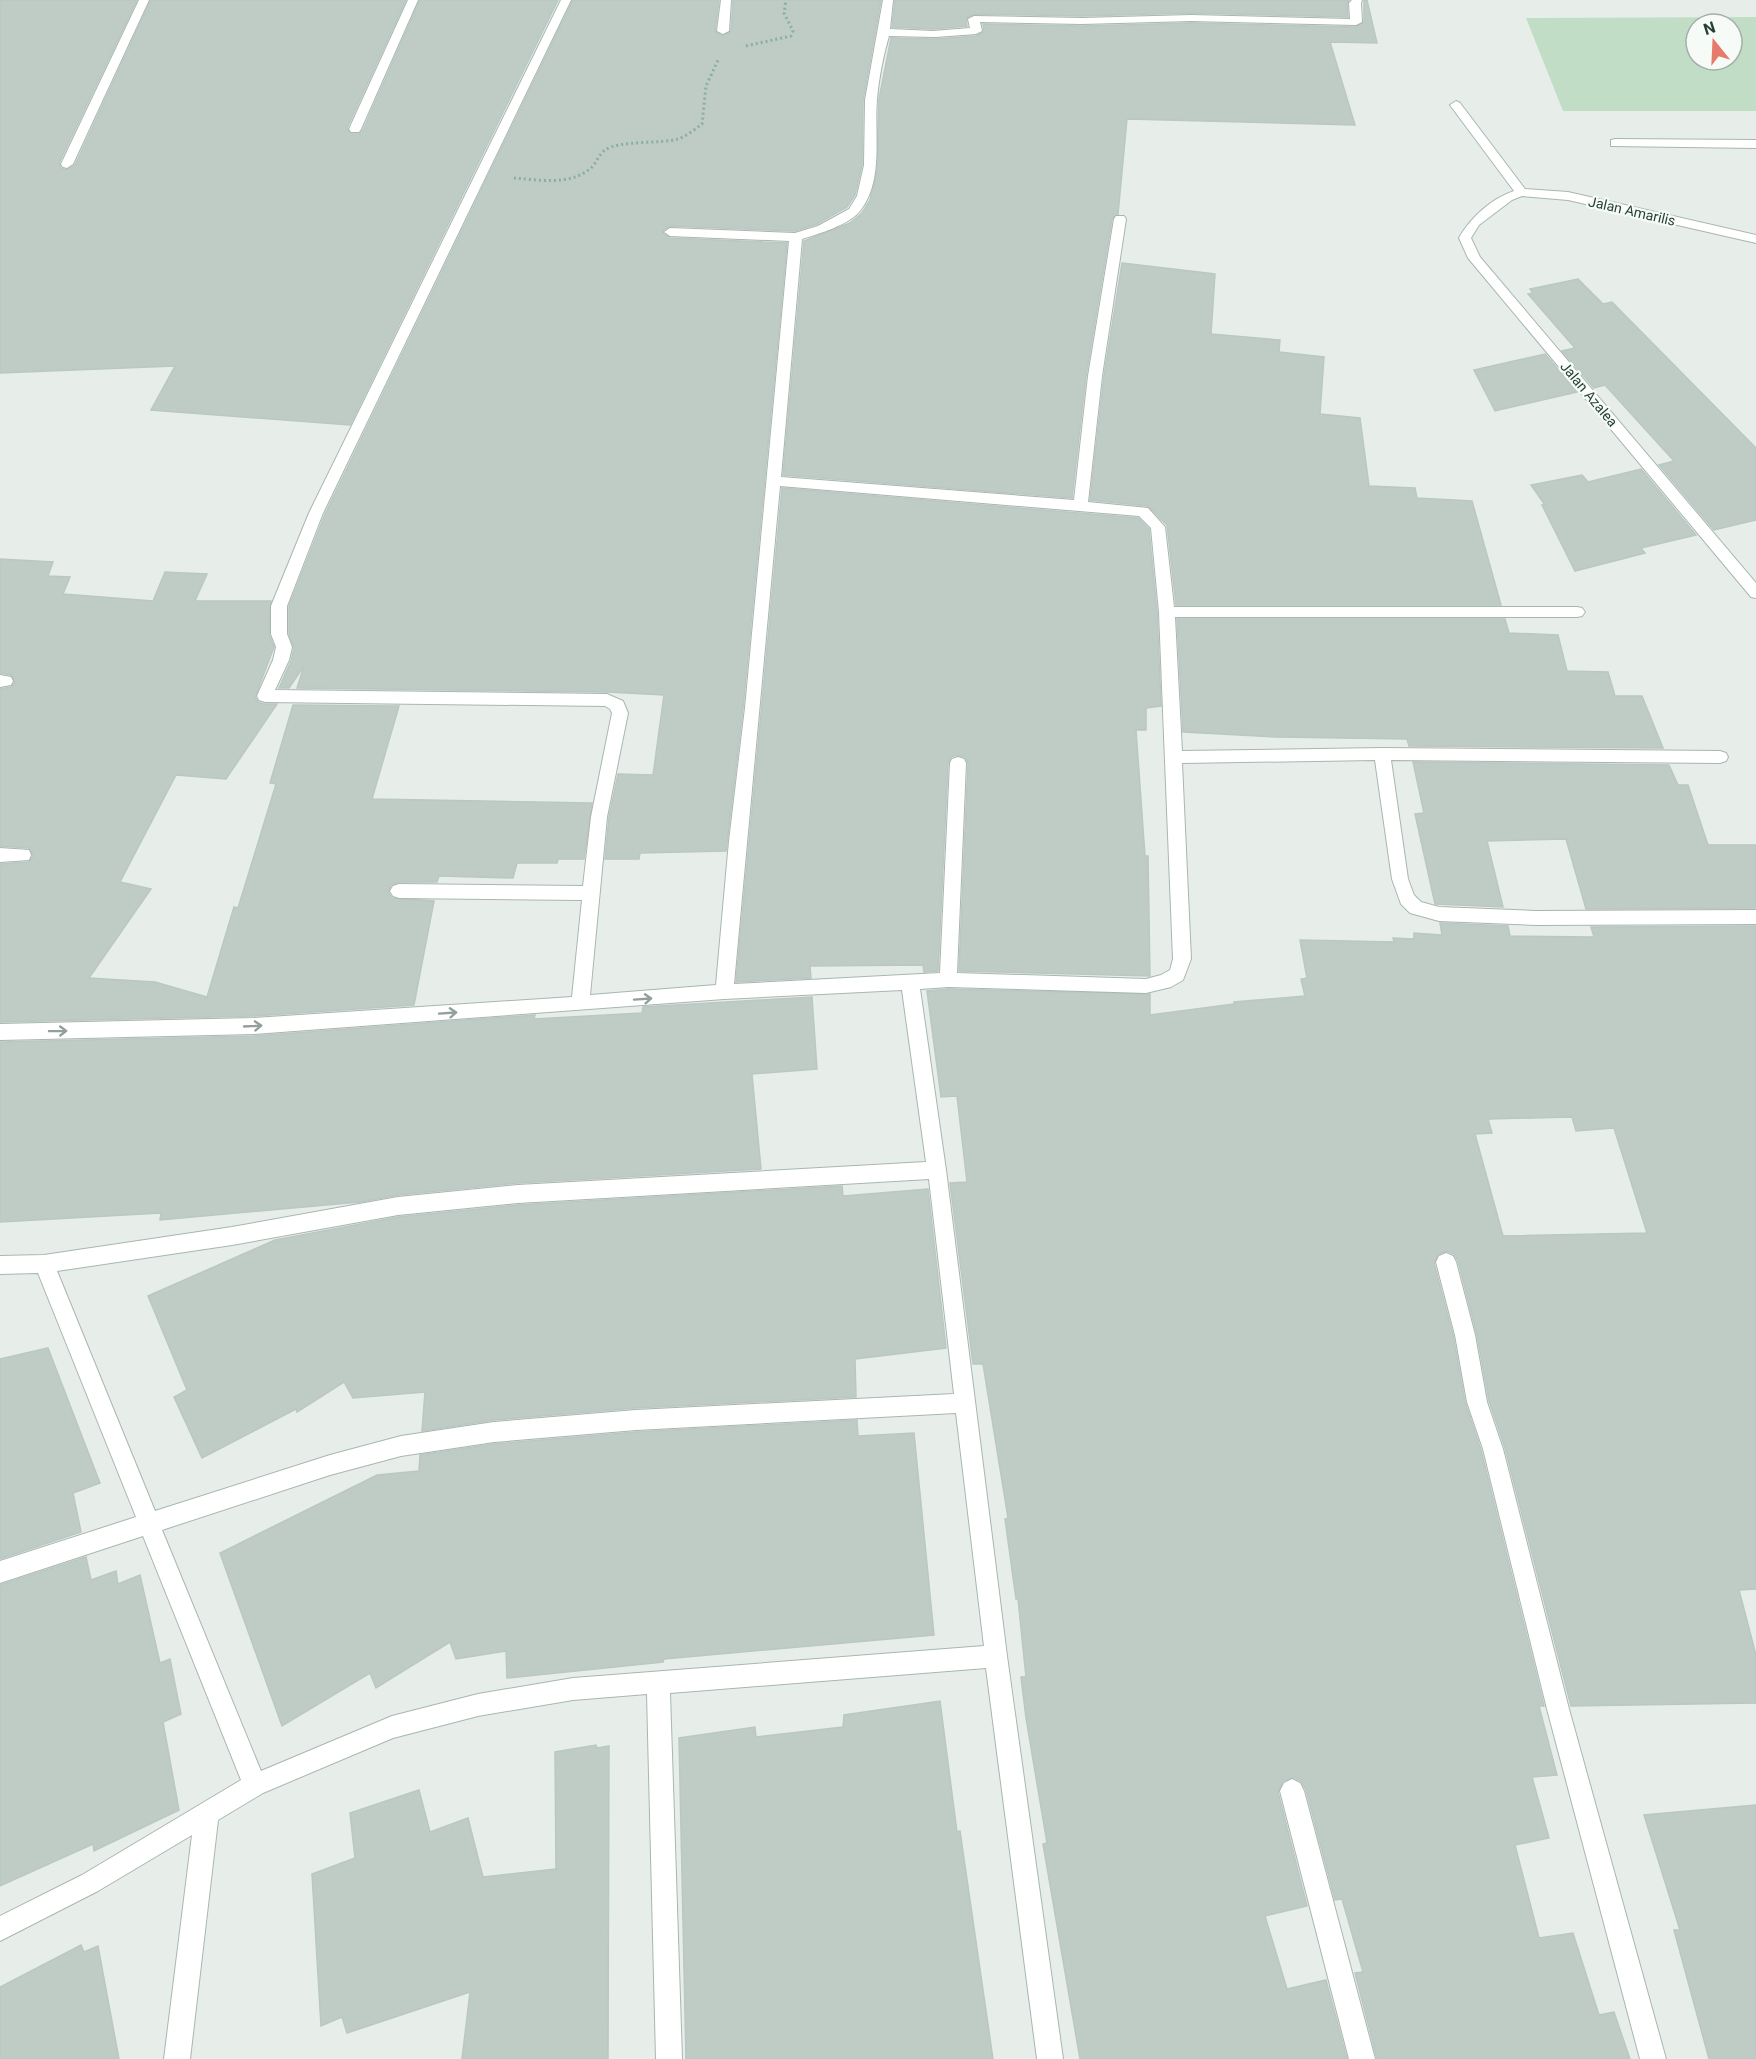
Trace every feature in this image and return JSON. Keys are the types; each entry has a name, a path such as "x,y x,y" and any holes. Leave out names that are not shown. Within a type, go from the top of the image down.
{"street":[{"path":"67,164 144,0"},
{"path":"354,129 413,0"},
{"path":"566,0 316,513 279,606 279,633 284,647 281,660 265,696 613,702 617,705 620,713 599,817 580,1004"},
{"path":"723,31 726,0"},
{"path":"670,232 796,237 839,221 854,211 863,196 870,165 871,100 888,0"},
{"path":"884,32 936,34 938,32 976,31 974,19 1082,21 1191,18 1356,22 1355,3 1357,0"},
{"path":"1456,105 1515,195"},
{"path":"1615,143 1756,144"},
{"name":"Jalan Amarilis","path":"1515,195 1568,196 1756,238"},
{"name":"Jalan Azalea","path":"1515,195 1474,223 1465,238 1474,258 1756,592"},
{"path":"1080,507 1095,376 1120,219"},
{"path":"724,992 737,841 753,708 796,237"},
{"path":"0,1032 254,1026 724,992 910,984 948,980 1146,986 1164,982 1177,975 1182,959 1167,612 1158,527 1154,520 1143,511 774,481"},
{"path":"1167,612 1577,612"},
{"path":"1174,757 1382,754 1720,757"},
{"path":"1382,754 1400,879 1407,899 1416,908 1439,914 1536,918 1756,917"},
{"path":"948,980 958,763"},
{"path":"0,855 23,855"},
{"path":"399,891 590,893"},
{"path":"910,984 938,1170 996,1656 1050,2059"},
{"path":"0,1265 45,1264 232,1236 398,1206 518,1194 938,1170"},
{"path":"1446,1262 1465,1335 1477,1402 1493,1449 1539,1624 1558,1709 1653,2059"},
{"path":"45,1264 255,1785"},
{"path":"0,1572 330,1465 401,1446 483,1434 636,1420 967,1403"},
{"path":"0,1929 90,1883 255,1785 392,1727 478,1706 573,1689 658,1680 996,1656"},
{"path":"658,1680 669,2059"},
{"path":"1292,1791 1362,2059"},
{"path":"177,2059 207,1812"}],"path":[{"path":"746,46 791,36 794,31 784,13 786,0"},
{"path":"480,176 561,180 589,170 605,150 687,135 702,124 706,86 722,52"}],"green space":[{"path":"1684,17 1684,72 1744,72 1744,17 1756,17 1756,111 1563,111 1526,18"}],"building":[{"path":"0,0 137,0 59,163 61,168 66,170 75,165 151,0 406,0 347,128 351,134 359,134 363,130 420,0 558,0 350,425 151,410 175,366 0,373"},
{"path":"573,0 719,0 715,31 722,36 731,31 733,0 881,0 863,100 862,165 855,195 847,207 817,224 795,231 670,226 662,231 670,238 787,243 743,708 726,851 640,853 639,859 605,859 609,817 618,774 653,775 664,695 607,692 297,688 304,666 289,688 279,688 294,648 289,634 289,606 325,514"},
{"path":"895,0 1349,0 1347,3 1348,17 1191,13 1082,16 974,14 966,18 967,26 933,29 892,27"},
{"path":"1364,0 1367,0 1377,43 1330,42 1355,125 1127,119 1118,214 1112,219 1086,376 1072,498 783,475 804,241 850,223 862,213 870,200 877,172 879,99 891,38 936,39 976,36 984,32 983,24 1082,26 1191,23 1356,27 1364,22"},
{"path":"1122,263 1215,274 1211,334 1280,340 1279,352 1324,357 1320,414 1360,418 1369,486 1415,488 1417,498 1472,501 1501,605 1176,605 1167,525 1148,506 1090,500 1104,376"},
{"path":"1578,279 1603,304 1612,302 1756,448 1756,520 1714,530 1659,465 1674,461 1605,385 1594,388 1562,351 1575,348 1528,294 1533,293 1530,289"},
{"path":"1545,354 1577,392 1495,411 1474,370"},
{"path":"1641,469 1696,535 1641,548 1645,553 1575,571 1542,505 1545,505 1531,485 1582,475 1588,482"},
{"path":"782,488 1138,518 1149,529 1157,612 1161,706 1146,708 1146,730 1136,730 1145,856 1148,856 1150,976 959,971 968,763 965,757 957,755 951,757 948,763 938,971 924,972 923,965 810,966 811,978 736,982"},
{"path":"0,559 53,562 48,576 70,577 63,594 153,601 165,572 207,574 195,601 271,601 269,634 274,647 255,697 258,702 264,704 277,704 226,779 176,775 120,882 151,889 89,978 155,982 207,997 234,907 238,908 276,784 270,783 293,705 399,706 372,799 592,803 584,859 558,859 557,863 517,863 513,878 439,876 437,882 399,882 391,885 388,892 392,898 434,901 414,1005 254,1016 0,1022 0,864 29,862 33,856 29,848 0,846 0,689 11,687 15,682 11,675 0,673"},
{"path":"1177,619 1505,619 1509,633 1558,635 1567,671 1608,672 1615,696 1642,696 1663,748 1409,746 1407,739 1277,737 1183,732"},
{"path":"1413,762 1669,765 1678,785 1688,785 1708,845 1756,845 1756,908 1586,909 1566,839 1487,841 1503,907 1435,904 1415,814 1424,813"},
{"path":"1440,923 1508,926 1510,936 1594,937 1591,927 1756,926 1756,1589 1739,1590 1756,1655 1756,1703 1571,1706 1505,1448 1489,1401 1477,1335 1458,1261 1454,1254 1447,1251 1438,1254 1434,1263 1453,1335 1465,1402 1481,1450 1544,1706 1539,1706 1557,1775 1532,1777 1549,1838 1515,1845 1539,1938 1573,1933 1599,2015 1614,2012 1630,2059 1377,2059 1355,1973 1363,1972 1342,1899 1335,1900 1306,1790 1301,1781 1293,1777 1283,1781 1278,1792 1307,1906 1265,1916 1287,1989 1326,1980 1347,2059 1080,2059 1043,1844 1047,1843 1026,1718 1021,1677 1026,1677 1018,1599 1016,1599 1005,1519 1008,1518 983,1364 973,1364 950,1183 967,1182 957,1096 941,1097 927,991 948,989 1150,994 1150,1015 1234,1004 1234,1002 1305,996 1301,979 1307,978 1300,940 1394,942 1393,938 1414,939 1414,933 1442,935","holes":["1572,1117 1576,1131 1614,1128 1647,1233 1503,1236 1475,1134 1492,1133 1488,1119"]},
{"path":"812,997 817,1069 752,1074 761,1169 518,1183 398,1195 360,1202 160,1220 161,1213 0,1222 0,1042 254,1036 535,1015 534,1019 642,1013 643,1007"},
{"path":"842,1186 843,1196 928,1189 946,1348 855,1359 856,1397 636,1408 494,1420 422,1431 425,1392 353,1398 344,1382 297,1412 296,1409 202,1458 174,1397 187,1390 148,1296 275,1240 398,1217 518,1205"},
{"path":"48,1348 100,1483 73,1493 81,1532 0,1559 0,1359"},
{"path":"857,1420 858,1436 914,1433 934,1635 664,1659 663,1662 507,1678 506,1651 456,1659 450,1642 376,1688 370,1673 282,1726 220,1553 377,1475 419,1471 420,1455 494,1444 636,1432"},
{"path":"86,1557 91,1580 116,1571 118,1584 140,1575 160,1663 170,1659 181,1714 163,1722 179,1810 94,1851 93,1844 0,1886 0,1585"},
{"path":"940,1701 957,1832 960,1831 993,2059 686,2059 679,1738 755,1727 756,1737 843,1727 844,1715"},
{"path":"596,1745 597,1748 609,1746 608,2059 462,2059 470,1992 347,2033 342,2017 321,2026 312,1874 355,1858 350,1813 419,1790 430,1832 468,1818 483,1877 556,1869 555,1752"},
{"path":"1756,1805 1756,2059 1709,2059 1674,1930 1680,1930 1644,1815"},
{"path":"81,1945 84,1952 98,1946 119,2059 0,2059 0,1987"}]}
